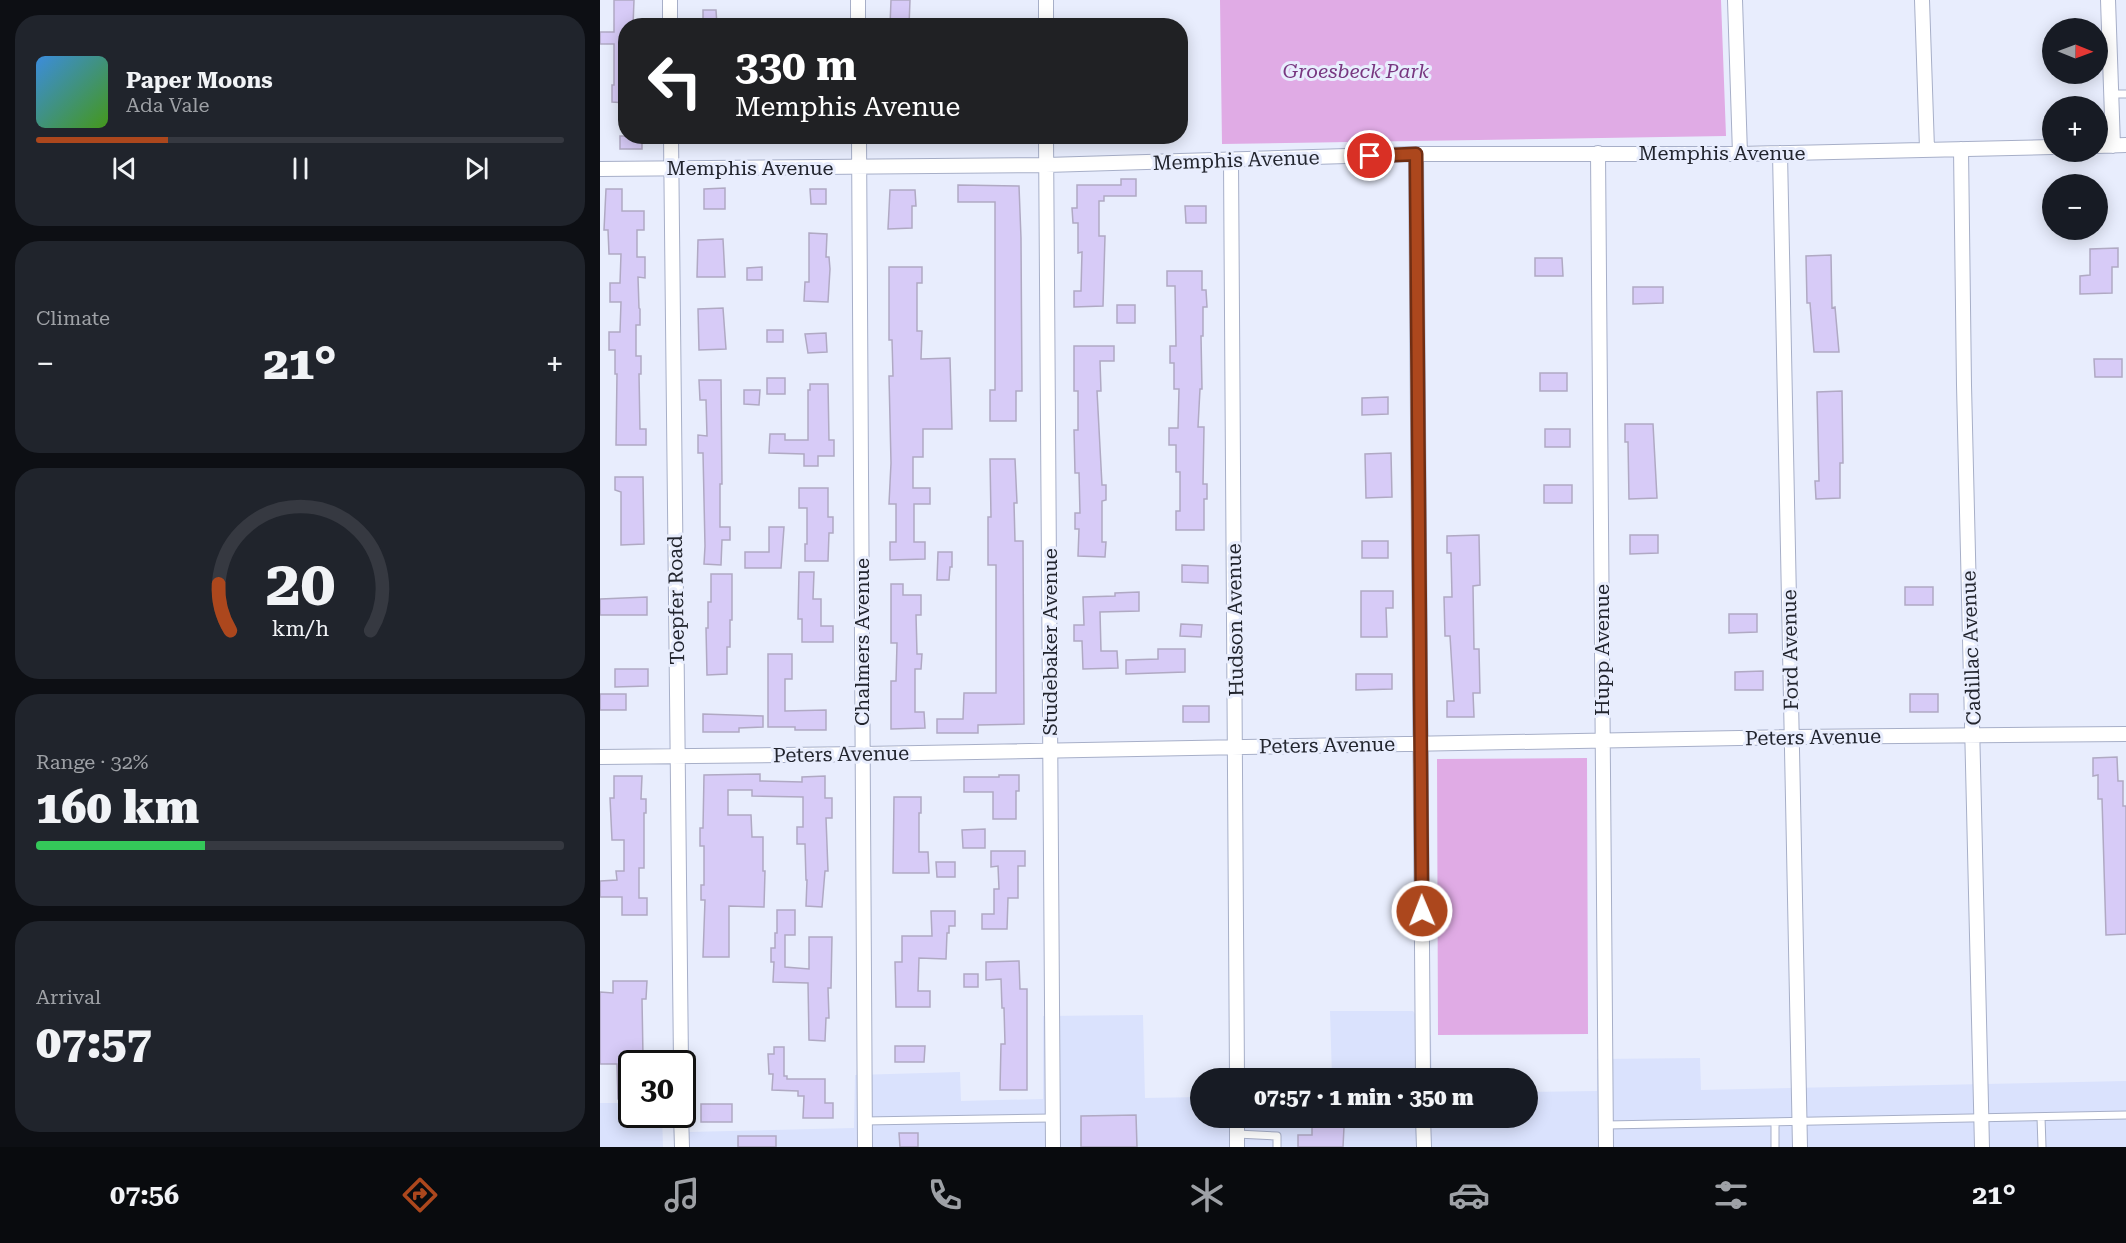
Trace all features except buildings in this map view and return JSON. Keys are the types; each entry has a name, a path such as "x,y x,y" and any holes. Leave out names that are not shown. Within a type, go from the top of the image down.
{"street":[{"path":"670,0 670,18"},
{"path":"858,0 858,18"},
{"path":"1046,0 1046,18"},
{"path":"1735,0 1740,154"},
{"path":"1922,0 1928,149"},
{"path":"2108,0 2111,94 2119,146"},
{"name":"Toepfer Road","path":"671,144 681,1050"},
{"name":"Chalmers Avenue","path":"859,144 865,1147"},
{"name":"Studebaker Avenue","path":"1046,144 1053,1147"},
{"name":"Memphis Avenue","path":"600,169 859,168 1231,161 1416,154 1740,154 2042,147"},
{"name":"Cadillac Avenue","path":"1961,149 1964,385 1982,1147"},
{"name":"Hupp Avenue","path":"1599,153 1606,1147"},
{"name":"Ford Avenue","path":"1780,153 1800,1147"},
{"path":"1416,154 1423,1068"},
{"name":"Hudson Avenue","path":"1231,161 1237,1068"},
{"name":"Peters Avenue","path":"600,757 1792,737 2126,734"},
{"path":"681,1128 682,1147"},
{"path":"1423,1128 1424,1147"}],"lane":[{"path":"2111,94 2126,94"},
{"path":"1606,1125 2126,1115"},
{"path":"2041,1117 2042,1147"},
{"path":"864,1121 1052,1118"},
{"path":"1775,1122 1775,1147"},
{"path":"1237,1141 1276,1136 1277,1147"}],"shaded area":[{"path":"1330,1011 1413,1011 1431,1036 1432,1068 1332,1068"},
{"path":"1143,1015 1145,1098 1190,1097 1190,1128 1538,1128 1538,1092 1597,1091 1597,1059 1700,1058 1701,1090 2126,1081 2126,1147 688,1147 687,1132 854,1128 855,1075 960,1072 961,1101 1043,1099 1043,1016"},
{"path":"600,1103 618,1103 618,1128 662,1128 663,1147 600,1147"}],"green space":[{"name":"Groesbeck Park","path":"1220,0 1721,0 1726,136 1222,144"},
{"path":"1587,758 1588,1034 1438,1035 1437,759"}],"route":[{"path":"1370,156 1416,154 1422,911"}]}
